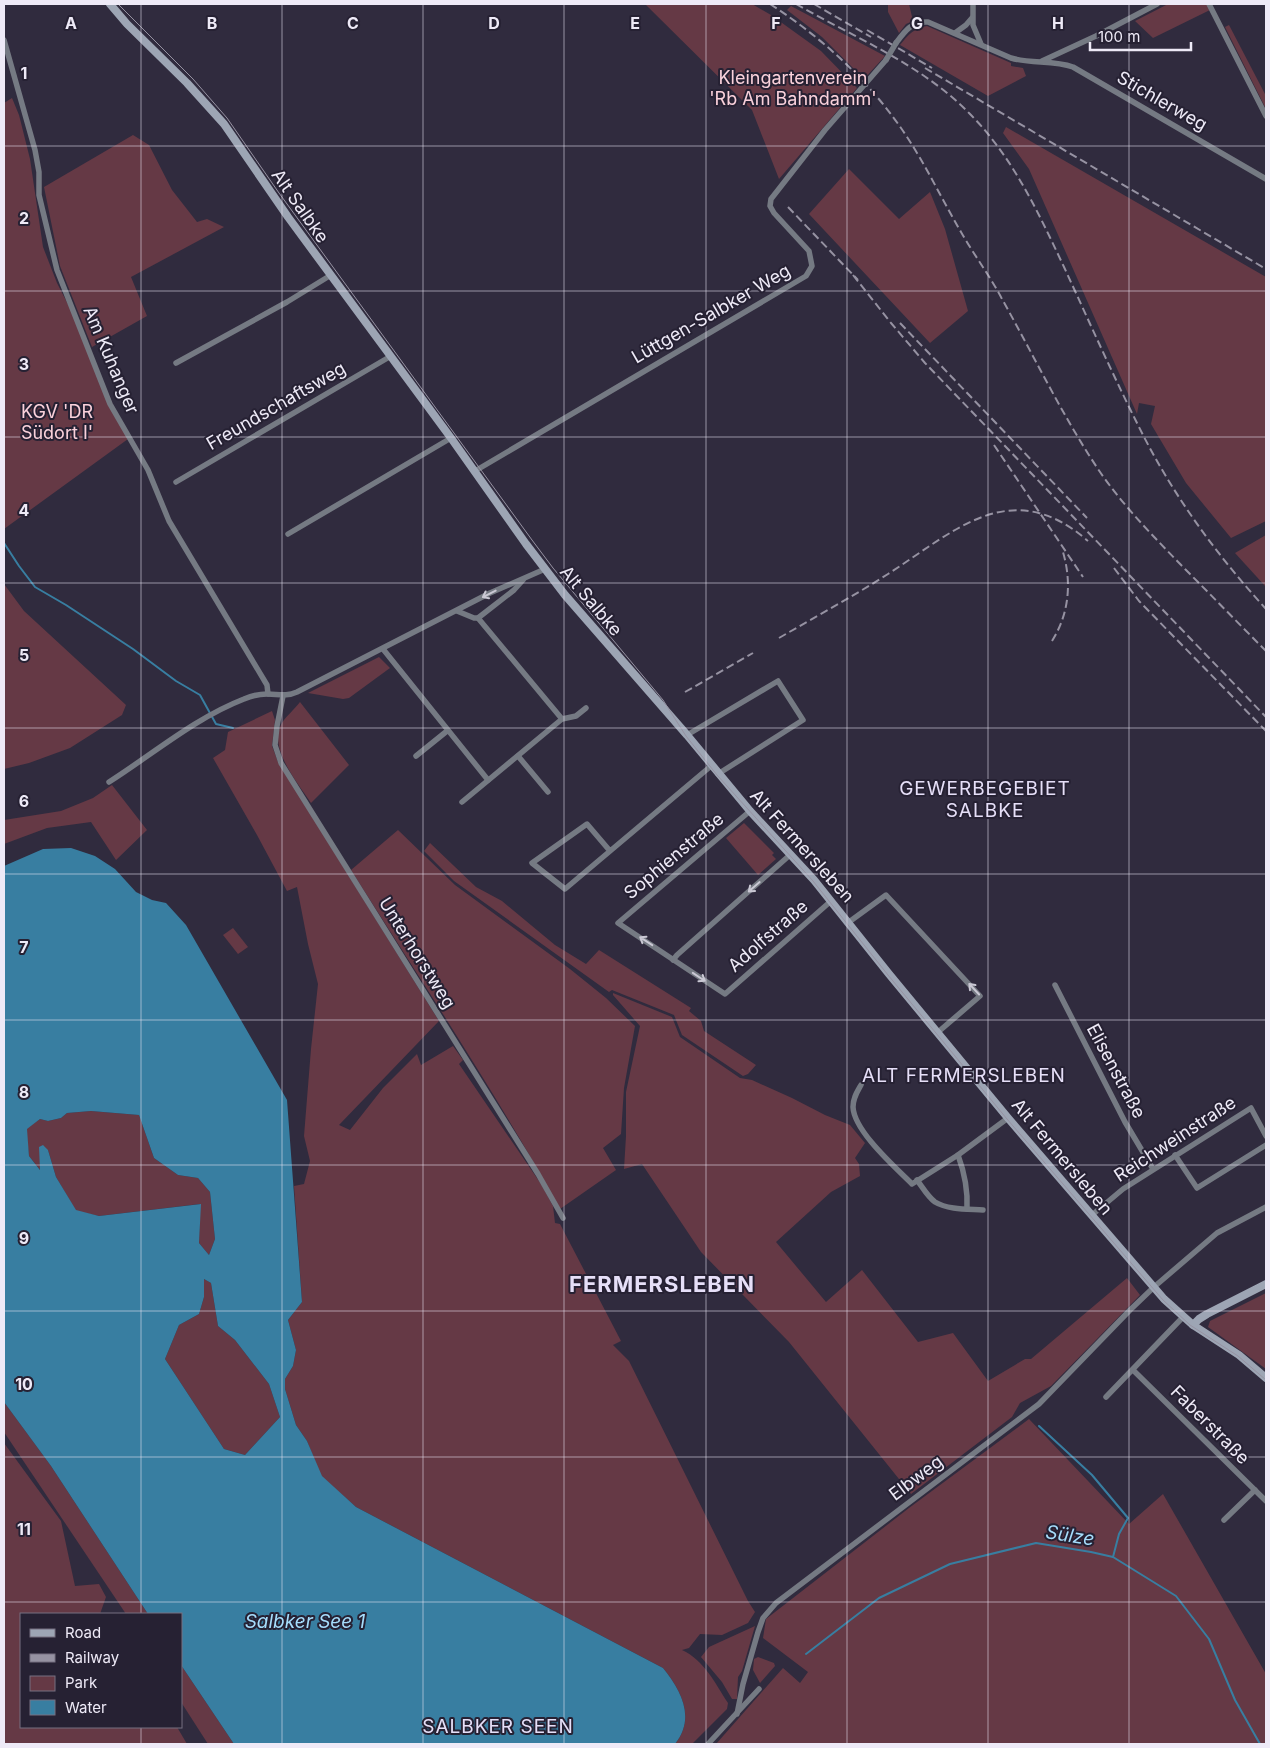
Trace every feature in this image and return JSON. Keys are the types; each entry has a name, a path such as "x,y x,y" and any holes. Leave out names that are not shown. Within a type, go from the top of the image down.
{"main road":[{"name":"Alt Salbke","path":"110,4 224,124 545,570 687,735 718,774"},
{"name":"Alt Fermersleben","path":"718,774 832,901 937,1033 1154,1287 1183,1317 1239,1355 1266,1378"},
{"path":"1193,1325 1207,1314 1266,1284"}],"street":[{"path":"973,4 972,18 974,29 981,44"},
{"path":"1038,63 1057,56 1157,4"},
{"path":"1209,4 1266,116"},
{"path":"954,33 966,25 972,18"},
{"name":"Lüttgen-Salbker Weg","path":"474,471 806,276 812,266 810,254 774,213 770,206 771,199 825,130 886,60 907,29 920,22 928,22 1011,58 1038,63"},
{"name":"Am Kuhanger","path":"4,40 35,150 39,172 39,195 57,270 110,404 148,470 169,520 268,685 268,694"},
{"name":"Stichlerweg","path":"1038,63 1058,64 1077,69 1266,179"},
{"path":"176,363 295,298 331,275"},
{"name":"Freundschaftsweg","path":"176,482 391,356"},
{"path":"288,534 451,438"},
{"path":"109,782 215,713 246,698 268,694 283,696 297,692 512,583 545,570"},
{"path":"478,618 514,590 522,580"},
{"path":"457,611 478,618 562,719"},
{"path":"382,649 488,780"},
{"path":"687,735 778,681 803,720 718,774"},
{"name":"Unterhorstweg","path":"283,696 276,726 275,745 281,763 538,1174 562,1218"},
{"path":"462,802 562,719 576,716 586,708"},
{"path":"416,756 447,730"},
{"path":"518,756 548,792"},
{"path":"610,851 587,824 532,863 565,889 711,766"},
{"name":"Sophienstraße","path":"674,960 618,923 750,811"},
{"path":"674,960 791,854"},
{"path":"849,922 886,895 980,996 937,1033"},
{"name":"Adolfstraße","path":"674,960 725,994 832,901"},
{"name":"Elisenstraße","path":"1055,985 1125,1122 1153,1168"},
{"path":"861,1085 853,1100 856,1120 878,1151 912,1184 958,1156 1008,1118"},
{"name":"Reichweinstraße","path":"1092,1216 1124,1188 1153,1168 1251,1108 1266,1136"},
{"path":"1175,1155 1197,1188 1266,1145"},
{"path":"958,1156 965,1175 968,1194 967,1209"},
{"path":"917,1180 929,1197 936,1203 943,1206 984,1210"},
{"name":"Elbweg","path":"737,1714 743,1684 758,1632 764,1618 776,1603 1040,1404 1130,1310 1217,1233 1266,1208"},
{"path":"1106,1397 1183,1317"},
{"name":"Faberstraße","path":"1133,1370 1266,1501"},
{"path":"1224,1520 1255,1490"},
{"path":"708,1744 759,1689"}],"green space":[{"name":"Kleingartenverein 'Rb Am Bahndamm'","path":"645,4 752,4 771,15 821,51 857,88 779,179 752,110"},
{"path":"888,4 909,4 913,21 906,24 899,33 888,12"},
{"path":"1168,4 1207,4 1210,10 1153,38 1135,21"},
{"path":"791,6 885,56 864,79 822,37 787,10"},
{"path":"1229,25 1266,96 1266,109 1225,27"},
{"path":"927,26 1011,63 1011,66 1023,68 1026,76 988,96 900,45 912,32"},
{"name":"KGV 'DR Südort I'","path":"12,98 19,115 30,159 43,247 57,283 75,318 128,439 4,529 4,103"},
{"path":"1006,127 1266,277 1266,521 1231,538 1186,483 1151,424 1155,406 1139,403 1137,414 1029,169 1003,133"},
{"path":"133,135 149,145 172,190 197,222 207,219 224,227 131,277 147,316 92,347 60,266 44,187"},
{"path":"849,169 899,219 930,192 945,229 968,311 930,343 809,214"},
{"path":"1266,535 1266,587 1235,553"},
{"path":"4,584 24,611 126,705 122,715 70,748 29,763 4,769"},
{"path":"379,657 390,668 349,698 343,699 308,693"},
{"path":"300,702 349,765 311,803 292,775 281,754 278,743 278,733 282,723"},
{"path":"272,711 275,720 272,746 278,762 439,1021 339,1125 350,1130 383,1088 417,1054 421,1065 453,1046 463,1060 459,1064 541,1184 553,1206 555,1223 560,1224 621,1341 613,1345 629,1361 755,1612 748,1623 722,1635 700,1634 689,1648 682,1650 690,1654 703,1666 728,1703 727,1709 692,1744 675,1744 685,1724 684,1705 670,1677 663,1668 356,1507 321,1476 307,1441 296,1425 285,1389 285,1379 293,1366 296,1350 288,1320 302,1302 294,1186 304,1184 310,1161 304,1136 318,984 297,887 287,891 213,758 225,750 228,732"},
{"path":"112,785 147,830 116,860 91,822 47,828 4,844 4,820 61,811 93,798"},
{"path":"744,823 774,853 772,855 776,859 758,875 726,838"},
{"path":"398,830 455,885 570,969 606,998 635,1026 624,1088 621,1134 603,1148 616,1170 560,1209 484,1080 351,870"},
{"path":"430,843 476,887 502,901 555,945 586,964 599,950 691,1008 689,1011 701,1021 704,1031 756,1065 748,1074 743,1076 682,1035 674,1015 612,990 609,992 454,881 424,851"},
{"path":"233,928 248,947 238,954 223,935"},
{"path":"613,993 672,1017 680,1037 740,1078 752,1080 850,1125 865,1143 855,1158 859,1164 860,1176 831,1192 776,1242 826,1302 862,1270 918,1342 953,1333 988,1381 1025,1359 1031,1359 1127,1278 1140,1295 1051,1386 1020,1403 1012,1417 911,1494 789,1342 701,1252 642,1164 624,1169 626,1092 640,1026"},
{"path":"91,1111 139,1115 154,1158 178,1175 198,1178 210,1192 215,1239 209,1255 199,1243 200,1204 99,1216 76,1211 56,1177 48,1150 41,1171 29,1156 26,1129 40,1119 48,1121 61,1118 67,1113"},
{"path":"204,1279 211,1283 218,1326 235,1340 269,1384 280,1417 245,1455 224,1449 165,1359 179,1325 199,1314 204,1297"},
{"path":"1266,1293 1266,1369 1208,1327 1210,1321"},
{"path":"4,1402 51,1466 147,1613 125,1613 4,1432"},
{"path":"1029,1419 1129,1524 1163,1494 1266,1674 1266,1744 716,1744 783,1668 800,1683 808,1672 763,1638 766,1619 909,1508"},
{"path":"4,1443 61,1521 75,1586 99,1584 106,1597 100,1613 20,1613 20,1728 178,1728 187,1744 4,1744"},
{"path":"755,1626 742,1671 738,1677 737,1699 732,1699 722,1682 701,1657 709,1647"},
{"path":"758,1657 774,1663 775,1666 760,1683 753,1670 754,1659"},
{"path":"182,1666 234,1744 208,1744 182,1704"}],"water":[{"name":"Salbker See 1","path":"71,848 95,856 115,869 136,892 152,900 166,903 186,925 287,1100 302,1302 288,1320 296,1350 293,1366 285,1379 285,1389 296,1425 307,1441 322,1476 356,1507 663,1668 670,1677 684,1705 685,1724 675,1744 234,1744 182,1666 182,1613 147,1613 51,1466 4,1402 4,866 43,849","holes":["91,1111 139,1115 154,1158 178,1175 198,1178 210,1192 215,1239 209,1255 199,1243 201,1204 99,1216 76,1210 56,1177 48,1150 43,1145 39,1147 40,1170 29,1156 27,1129 40,1119 48,1121 61,1118 67,1113","204,1279 211,1283 218,1326 235,1340 269,1384 280,1417 245,1455 224,1449 165,1359 179,1325 199,1314 204,1297"]}],"waterway":[{"path":"4,543 35,587 66,605 133,649 176,681 200,695 216,724 233,728"},
{"path":"1039,1426 1092,1475 1128,1518 1119,1534 1113,1557"},
{"name":"Sülze","path":"806,1654 879,1598 950,1564 1036,1543 1091,1552 1113,1557 1176,1596 1209,1639 1235,1700 1260,1744"}],"tram line":[{"path":"118,4 193,79 227,118 279,193 532,540 663,700 686,736 717,775 813,881 1007,1119 1163,1300 1190,1325 1238,1356 1266,1380"}],"railway":[{"path":"770,4 807,30 858,75 901,128 997,290 1072,428 1098,469 1118,496 1150,533 1266,651"},
{"path":"796,4 887,53 930,80 969,113 999,148 1034,206 1127,402 1163,472 1211,543 1266,609"},
{"path":"814,4 871,37"},
{"path":"867,30 932,68"},
{"path":"925,68 1266,269"},
{"path":"788,207 858,280"},
{"path":"853,275 925,363 1266,717"},
{"path":"900,323 1087,518"},
{"path":"994,445 1083,577"},
{"path":"779,638 888,574 960,527 984,516 1009,511 1034,512 1060,521 1088,541"},
{"path":"1052,641 1062,620 1067,598 1067,575 1063,552"},
{"path":"1114,568 1139,601 1266,731"},
{"path":"685,692 753,653"}],"district":[{"name":"GEWERBEGEBIET SALBKE","path":"985,799"},
{"name":"ALT FERMERSLEBEN","path":"964,1075"},
{"name":"FERMERSLEBEN","path":"662,1284"},
{"name":"SALBKER SEEN","path":"498,1726"}]}
